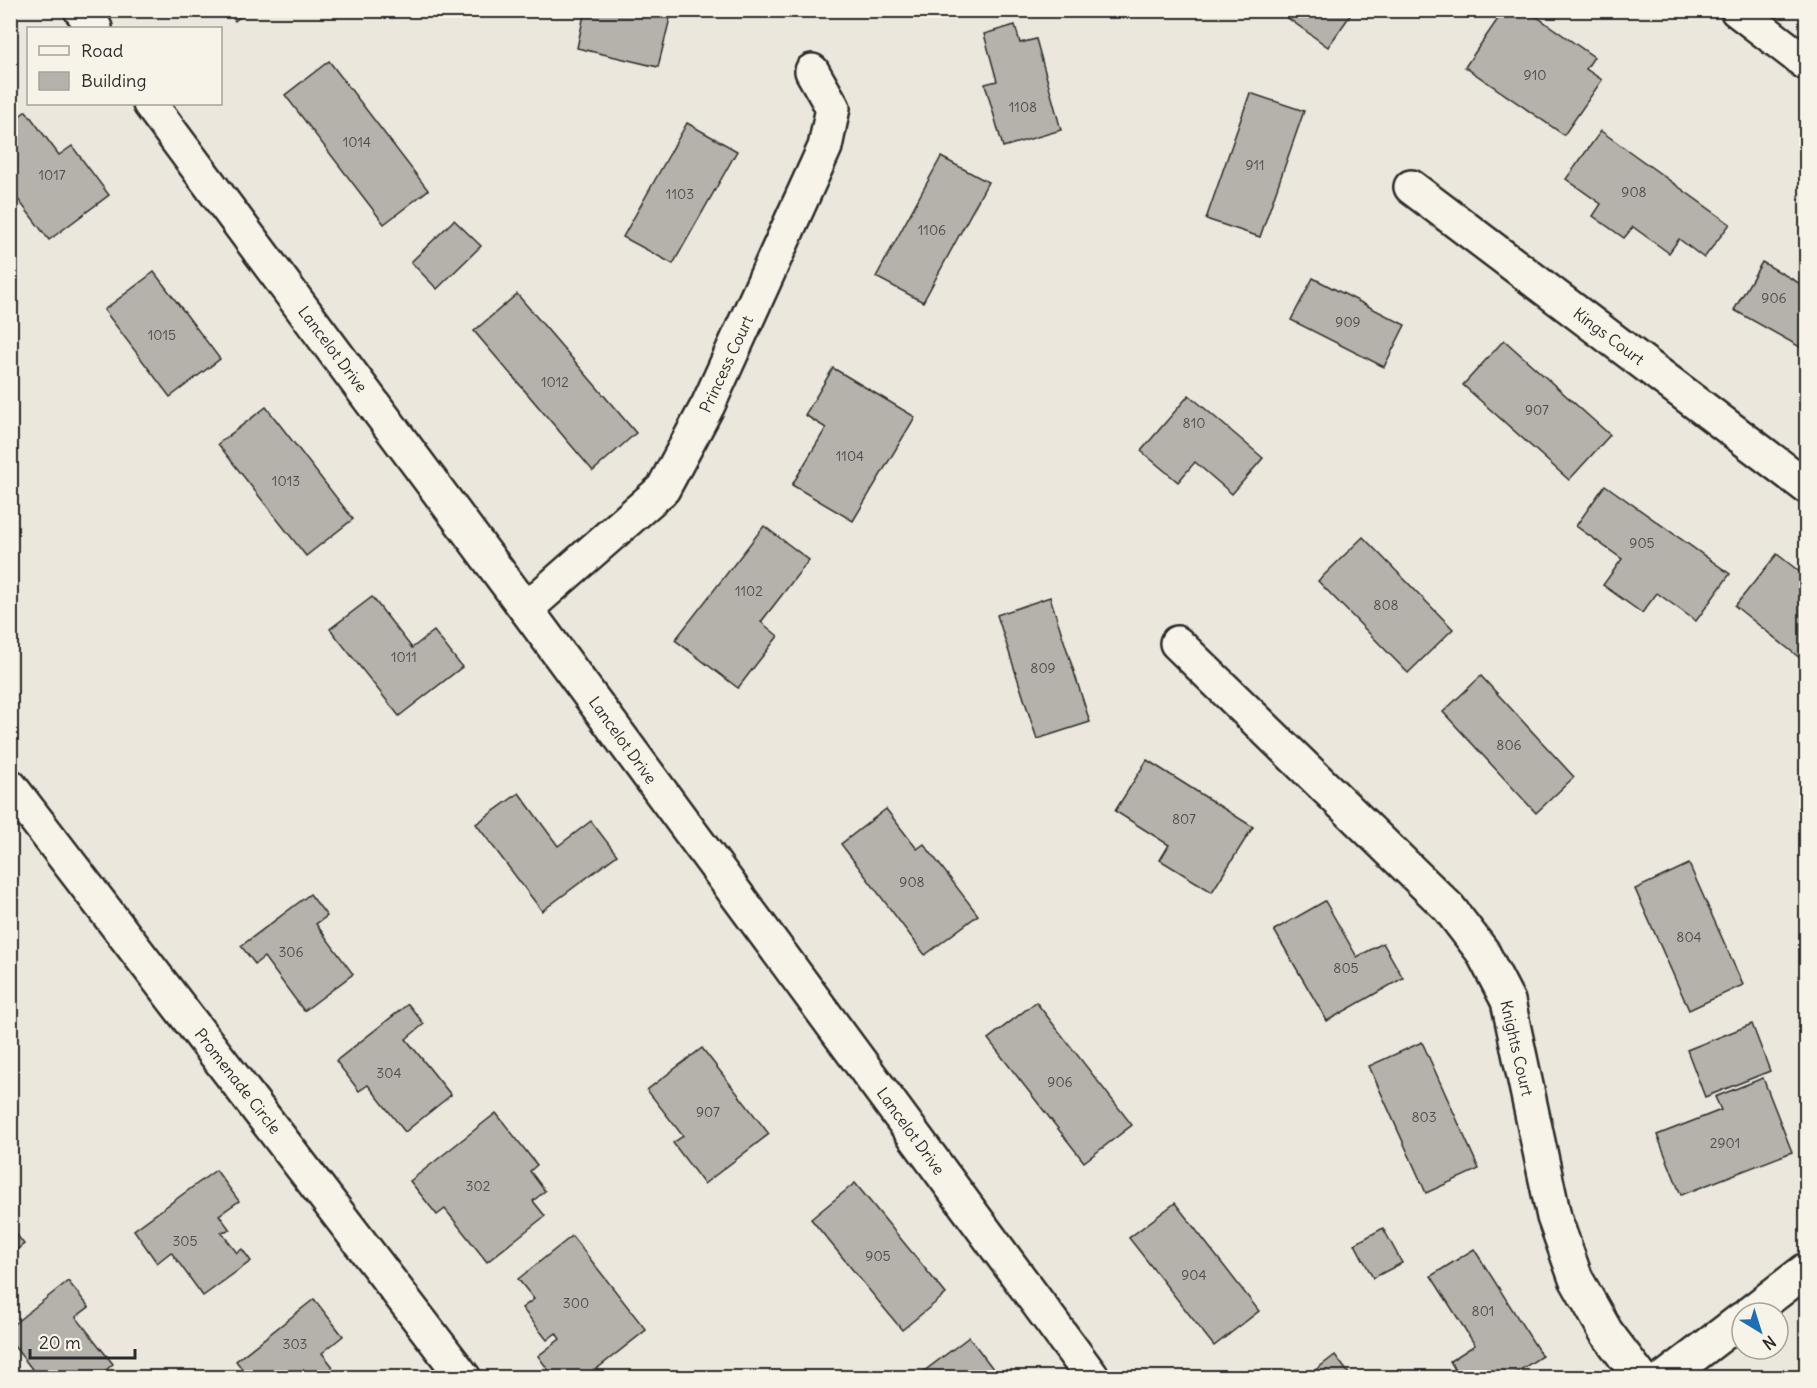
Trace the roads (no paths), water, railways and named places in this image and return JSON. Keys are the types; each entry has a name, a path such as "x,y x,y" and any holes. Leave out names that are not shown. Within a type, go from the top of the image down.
{"street":[{"path":"81,10 94,27"},
{"path":"1737,10 1806,63"},
{"name":"Princess Court","path":"526,609 663,489 708,405 825,147 833,108 812,71"},
{"name":"Lancelot Drive","path":"151,105 1093,1377"},
{"name":"Kings Court","path":"1411,187 1806,486"},
{"name":"Knights Court","path":"1177,643 1449,908 1482,951 1508,1001 1554,1216 1576,1280 1606,1332 1641,1377"},
{"name":"Promenade Circle","path":"10,786 464,1377"},
{"path":"1766,1301 1806,1270"},
{"path":"1665,1377 1730,1328"}]}
